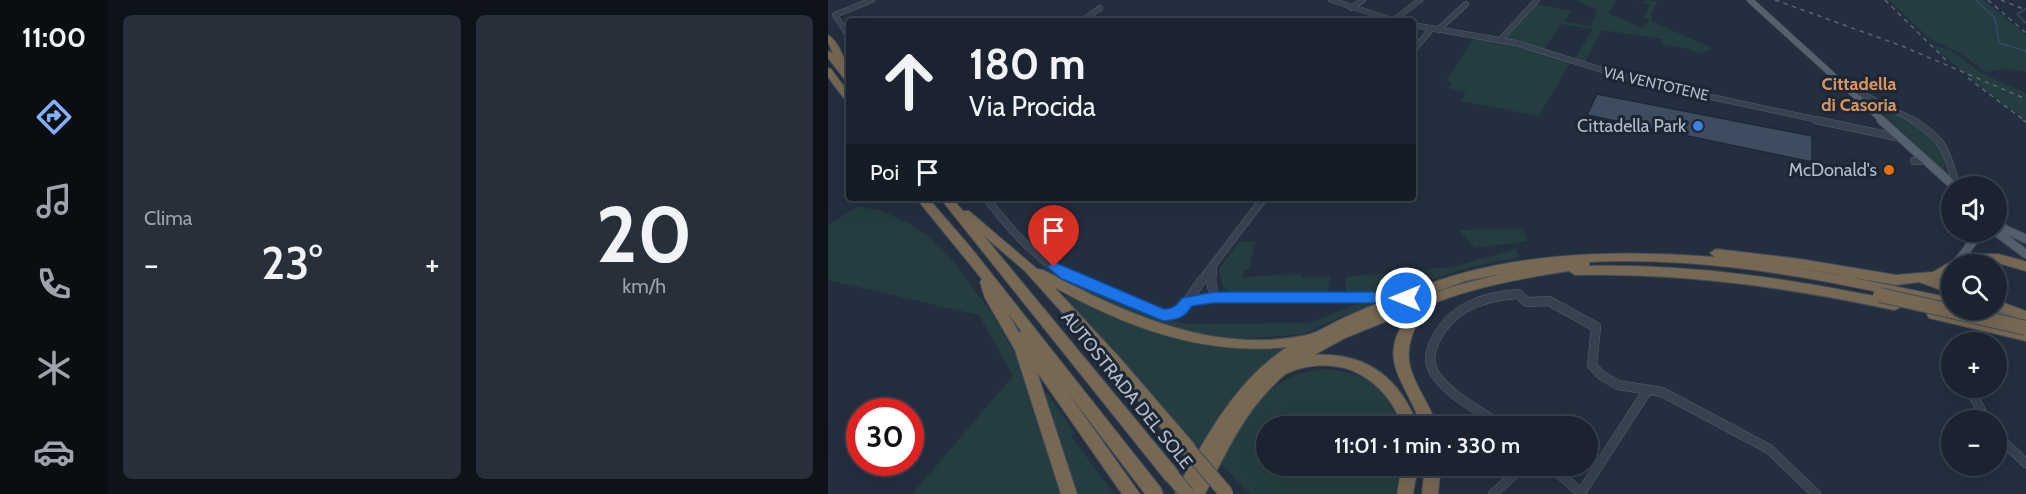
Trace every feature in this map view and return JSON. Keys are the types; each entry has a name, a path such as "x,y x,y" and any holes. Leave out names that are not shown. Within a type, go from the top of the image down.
{"highway":[{"path":"828,37 837,51 843,71"},
{"path":"828,53 846,75"},
{"path":"829,72 846,95"},
{"path":"924,201 983,272 1155,494"},
{"name":"AUTOSTRADA DEL SOLE","path":"948,201 1185,494"},
{"path":"950,201 1029,268 1114,361 1227,493"},
{"path":"1185,494 1224,422 1245,392 1280,360 1308,340 1339,324 1475,274 1631,251 1723,254 1800,263 1887,279 1935,282 1941,284"},
{"path":"1569,259 1645,256 1727,262 1808,273 2026,327"},
{"path":"2007,262 2026,267"},
{"path":"1196,494 1242,412 1267,382 1280,371 1327,340 1443,294 1526,274 1586,264 1665,264 1774,275 1941,301"},
{"path":"1029,268 1126,318 1173,334 1245,344 1308,340"},
{"path":"1526,274 1623,270 1743,279 1828,291 1941,315"},
{"path":"983,272 992,298 1022,349 1069,494"},
{"path":"1911,280 1935,276 1941,272"},
{"path":"1427,416 1398,360 1400,344 1418,311 1443,294"},
{"path":"2007,311 2026,318"},
{"path":"1014,312 1036,360 1132,494"},
{"path":"2007,315 2026,318"},
{"path":"1978,320 2026,344"},
{"path":"1981,320 2026,336"},
{"path":"1280,371 1300,362 1327,359 1353,363 1379,378 1406,410 1408,416"},
{"path":"1405,494 1408,476"},
{"path":"1430,494 1432,476"}],"main road":[{"path":"1750,0 1945,176"},
{"path":"1901,138 1918,161 1941,181"},
{"path":"2007,229 2026,237"},
{"path":"2007,233 2026,248"},
{"path":"2007,240 2026,254"},
{"path":"1963,254 1974,242"},
{"path":"2007,314 2026,327"}],"street":[{"path":"846,34 831,18 872,0"},
{"path":"1331,0 1384,18"},
{"path":"1351,8 1363,0"},
{"path":"1398,18 1420,0"},
{"path":"1500,40 1537,0"},
{"path":"1416,48 1466,4"},
{"path":"1086,18 1100,8"},
{"name":"VIA VENTOTENE","path":"1416,26 1500,40 1538,49 1625,79 1901,138"},
{"path":"1845,85 1923,127 1941,140 1946,148 1953,176"},
{"path":"1864,103 1868,99 1882,104"},
{"path":"988,201 1015,234 1041,260 1067,275 1163,315 1173,315 1183,308 1262,201"},
{"path":"1213,268 1211,278 1214,297"},
{"path":"1488,416 1445,385 1434,372 1430,361 1431,350 1443,326 1460,310 1473,304 1512,294 1518,294 1530,303 1549,301 1596,327 1592,365 1595,370 1618,385 1662,392 1671,396 1769,449 1816,494"},
{"path":"1187,302 1214,297 1406,298"},
{"path":"1562,476 1581,493 1647,391"},
{"path":"2007,445 2026,463"},
{"path":"1493,494 1513,476"}],"green space":[{"path":"1576,0 1616,0 1608,13 1642,28 1649,21 1644,18 1650,4 1644,3 1639,6 1646,0 1657,2 1650,15 1652,16 1651,21 1712,48 1700,54 1687,48 1662,45 1662,39 1602,30 1584,64 1574,60 1593,29 1561,24 1544,49 1505,39 1537,4 1571,11 1565,22 1591,26 1597,10"},
{"path":"1889,0 1984,0 2026,35 2026,72 2006,69 1985,72 1960,53 1931,40"},
{"path":"1474,38 1523,48 1570,63 1539,116 1460,101 1466,92 1448,88 1452,83 1446,81"},
{"path":"1931,45 1950,50 1983,74 2026,93 2026,120 1992,96"},
{"path":"1875,105 1903,117 1928,134 1940,149 1945,170 1942,170"},
{"path":"859,206 882,211 910,224 929,237 948,255 992,313 1022,367 1061,494 912,494 1013,376 979,315 828,280 828,225"},
{"path":"1523,229 1527,241 1475,248 1459,230"},
{"path":"1255,241 1249,270 1244,270 1243,277 1301,274 1301,278 1330,277 1327,293 1231,294 1223,287 1219,269 1239,242"},
{"path":"1516,249 1519,257 1466,268 1398,292 1346,292 1346,277 1452,267"},
{"path":"1033,258 1064,277 1162,318 1187,324 1310,323 1366,300 1373,303 1370,307 1345,315 1303,334 1244,339 1221,338 1162,327 1067,285"},
{"path":"1070,293 1161,334 1287,345 1259,369 1238,392 1219,417 1200,449 1064,298"},
{"path":"1328,369 1365,379 1381,392 1395,416 1256,416 1256,476 1399,476 1395,494 1250,494 1220,463 1262,399 1274,387 1289,378"},
{"path":"1047,393 1075,433 1071,436 1114,494 1075,494 1042,395"}],"building":[{"name":"Cittadella Park","path":"1597,94 1812,136 1812,162 1587,115"}],"waterway":[{"path":"1976,0 1995,18 1999,43 2026,51"},
{"path":"2026,9 2017,14 2026,23"}],"railway":[{"path":"1775,0 1902,46 2026,99"},
{"path":"1885,0 1947,61"},
{"path":"1988,0 2026,33"},
{"path":"2001,0 2026,10"},
{"path":"1968,78 2025,121"}],"place":[{"name":"Cittadella Park","path":"1698,126"},
{"name":"McDonald's","path":"1889,170"}],"district":[{"name":"Cittadella di Casoria","path":"1859,94"}],"route":[{"path":"1054,267 1067,275 1163,315 1173,315 1187,302 1214,297 1406,298"}]}
